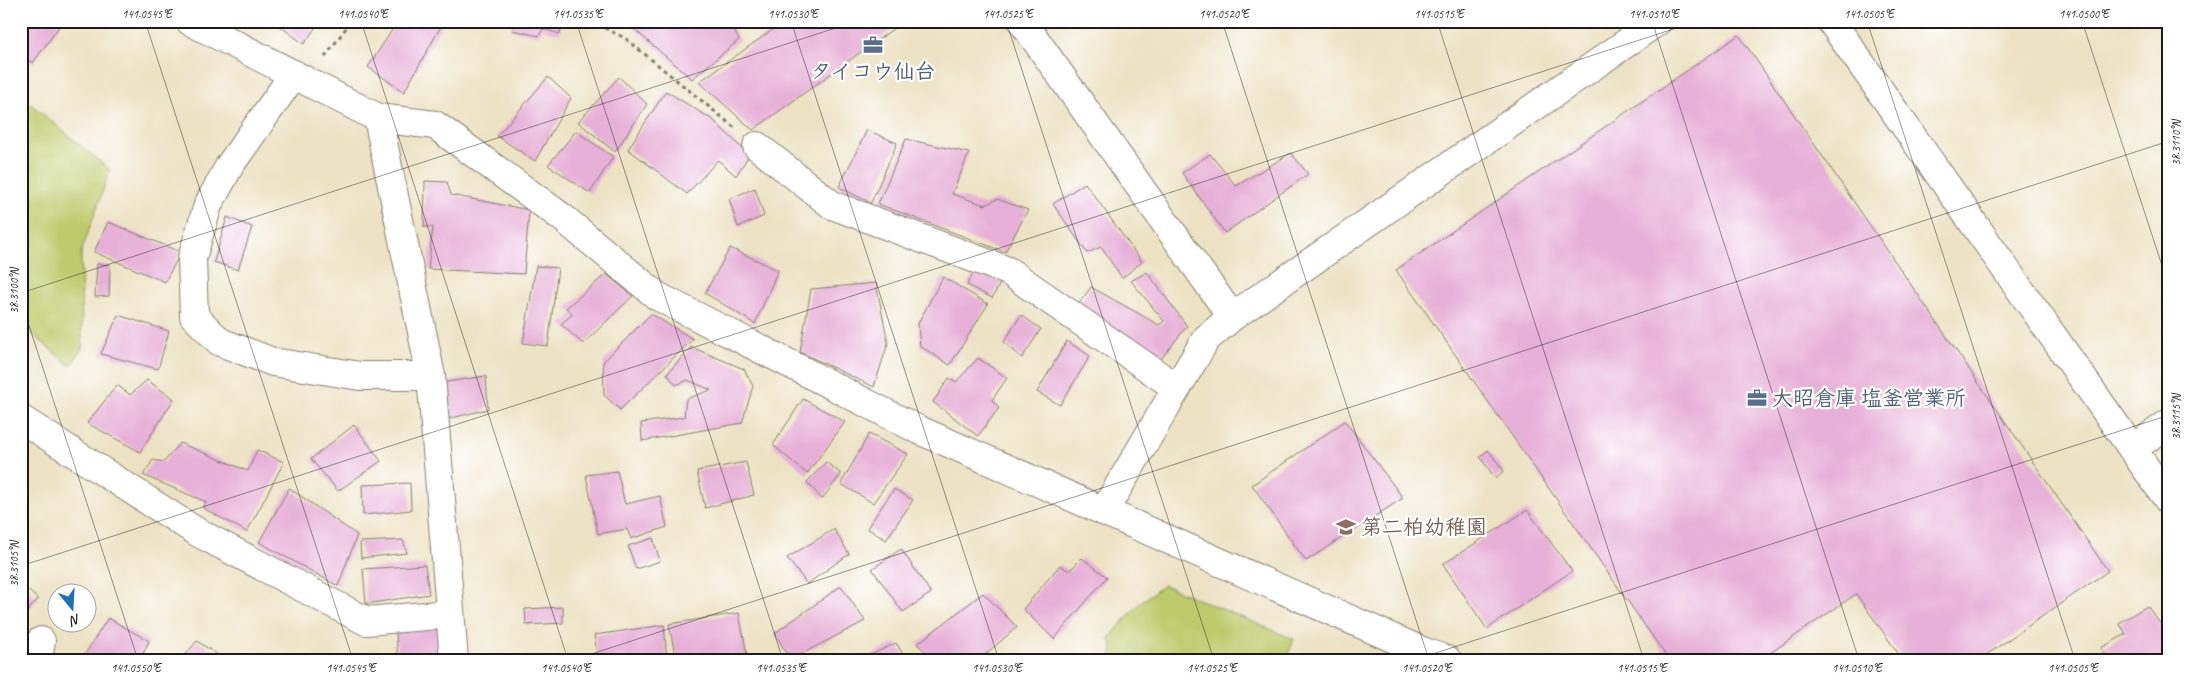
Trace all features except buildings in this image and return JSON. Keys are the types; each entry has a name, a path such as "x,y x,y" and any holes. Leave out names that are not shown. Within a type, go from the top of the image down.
{"street":[{"path":"190,21 378,118 435,124 563,218 657,296 919,430 1104,511 1422,656 1447,660"},
{"path":"1022,21 1232,317"},
{"path":"1104,511 1206,339 1232,317 1658,21"},
{"path":"1831,21 2169,501"},
{"path":"300,78 230,165 208,206 192,258 194,316 220,342 273,362 360,376 431,376"},
{"path":"378,118 431,376 454,660"},
{"path":"757,146 832,205 1008,271 1177,388"},
{"path":"21,419 198,532 366,621 450,614"},
{"path":"2132,449 2169,423"}],"path":[{"path":"300,78 351,21"},
{"path":"590,21 625,38 757,146"}],"green space":[{"path":"31,104 110,170 81,253 82,349 70,366 21,324 21,116"},
{"path":"1164,585 1294,639 1286,660 1110,660 1113,648 1109,638 1142,601"}],"place":[{"name":"タイコウ仙台","path":"873,45"},
{"name":"大昭倉庫 塩釜営業所","path":"1757,398"},
{"name":"第二柏幼稚園","path":"1346,527"}]}
